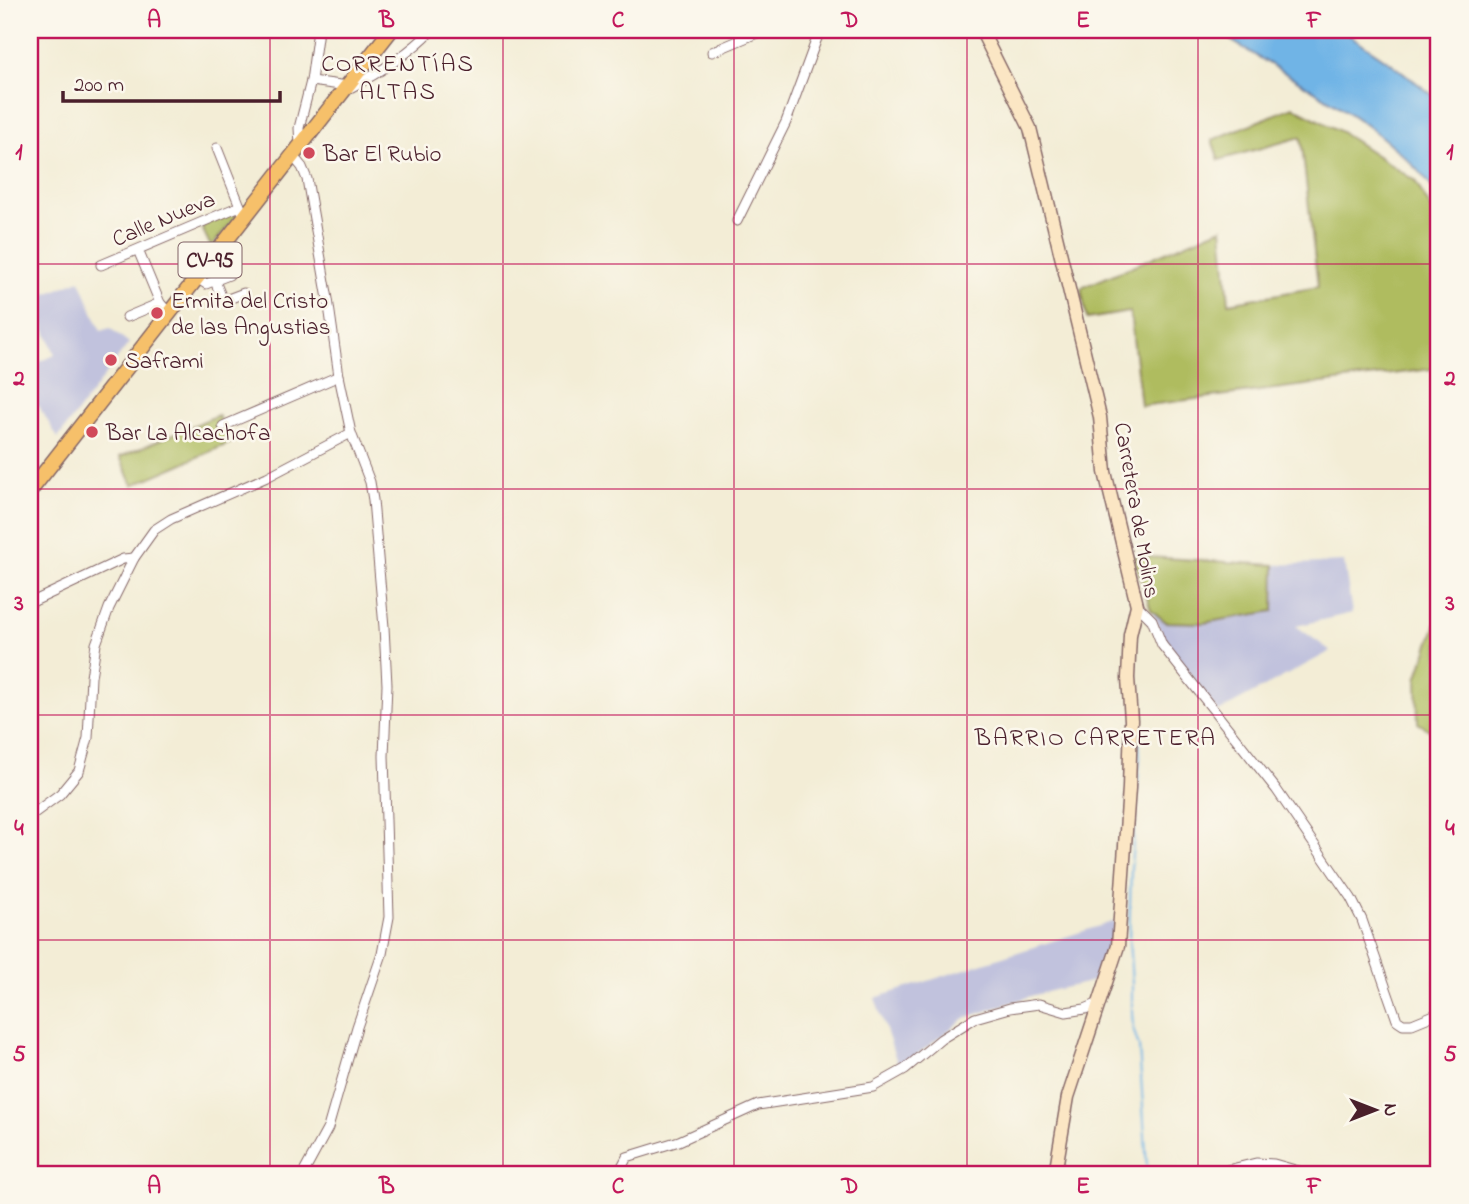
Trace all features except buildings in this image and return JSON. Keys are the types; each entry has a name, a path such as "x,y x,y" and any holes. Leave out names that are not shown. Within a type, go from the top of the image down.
{"main road":[{"name":"CV-95","path":"30,491 164,308 197,278 242,211 296,150 391,30"}],"street":[{"path":"303,1174 328,1128 386,940 389,893 384,756 387,685 370,482 351,433 338,376 307,179 296,150 311,81 318,30"},
{"path":"311,81 346,89 380,73 432,30"},
{"path":"712,52 764,30"},
{"path":"737,220 786,122 820,30"},
{"name":"Carretera de Molins","path":"981,30 1030,128 1100,417 1105,472 1137,605 1130,635 1129,788 1118,946 1068,1097 1055,1174"},
{"path":"217,148 242,211"},
{"name":"Calle Nueva","path":"101,265 242,211"},
{"path":"127,317 164,308 138,250"},
{"path":"197,278 206,285 229,275"},
{"path":"215,281 223,301 244,293"},
{"path":"223,426 338,376"},
{"path":"30,816 60,794 79,771 88,738 91,677 96,644 109,608 134,558 154,530 171,519 267,477 351,433"},
{"path":"30,603 122,559 134,558"},
{"path":"1137,605 1152,620 1162,645 1276,789 1351,898 1362,920 1397,1020 1403,1024 1412,1024 1439,1013"},
{"path":"618,1174 627,1157 679,1140 758,1105 873,1087 905,1069 942,1039 975,1018 1010,1008 1039,1004 1066,1012 1099,1003"},
{"path":"1211,1174 1256,1163 1274,1164 1310,1174"}],"shaded area":[{"path":"80,280 101,331 110,328 129,343 58,438 38,405 30,408 30,366 55,355 34,299"},
{"path":"1344,562 1352,613 1296,626 1331,651 1218,712 1164,639 1151,610 1166,622 1274,611 1275,565"},
{"path":"1115,921 1115,937 1098,980 1034,995 965,1018 899,1068 875,998"}],"green space":[{"path":"1293,107 1340,131 1415,181 1439,223 1439,368 1141,406 1130,312 1087,319 1081,288 1222,228 1229,303 1318,287 1301,137 1219,160 1212,140"},
{"path":"234,211 237,216 211,247 201,226"},
{"path":"218,415 230,443 133,485 120,457"},
{"path":"1133,556 1275,565 1274,611 1203,623 1166,622 1151,610"},
{"path":"1439,615 1439,736 1418,723 1417,679"}],"water":[{"path":"1215,30 1342,30 1391,63 1439,100 1439,197 1418,171 1365,125 1336,104"}],"waterway":[{"path":"1137,691 1140,758 1131,868 1129,939 1133,1028 1139,1047 1147,1167"}],"place":[{"name":"Bar El Rubio","path":"309,153"},
{"name":"Ermita del Cristo de las Angustias","path":"157,313"},
{"name":"Saframi","path":"111,360"},
{"name":"Bar La Alcachofa","path":"92,432"}],"district":[{"name":"CORRENTÍAS ALTAS","path":"398,77"},
{"name":"BARRIO CARRETERA","path":"1096,737"}]}
